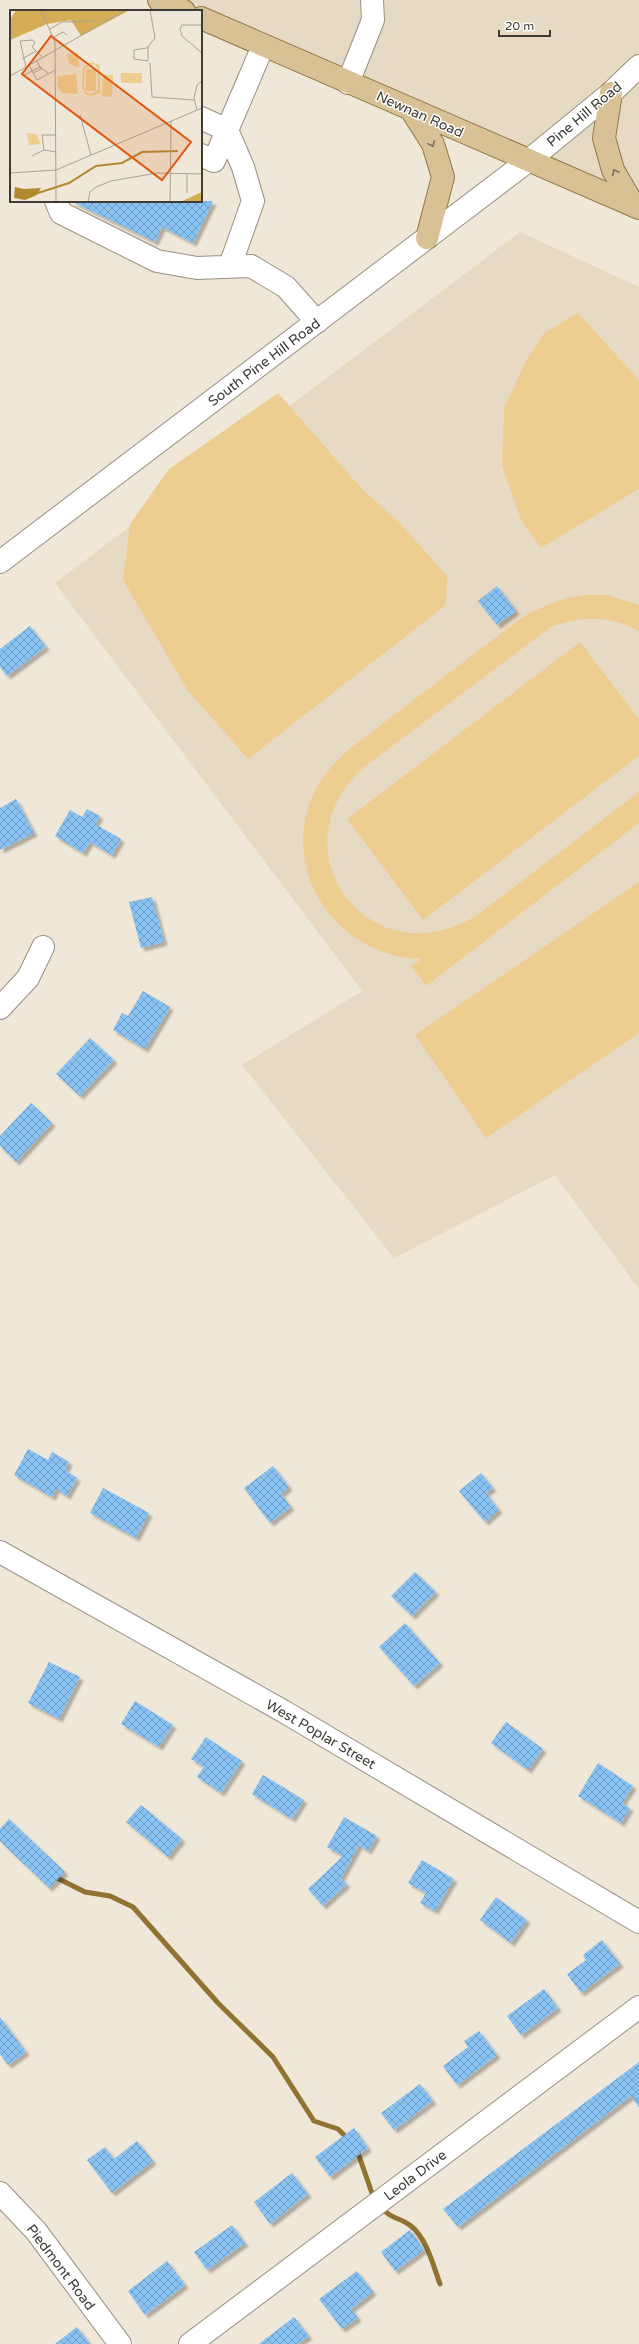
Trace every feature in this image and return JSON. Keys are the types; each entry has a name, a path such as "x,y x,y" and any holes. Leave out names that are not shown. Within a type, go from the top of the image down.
{"main road":[{"path":"159,0 182,10"},
{"name":"Newnan Road","path":"202,18 412,111 637,207"},
{"path":"611,93 604,138 613,170 637,207"},
{"path":"412,111 433,144 443,177 427,238"}],"street":[{"path":"154,10 159,0"},
{"path":"348,83 373,20 372,0"},
{"path":"202,155 214,161 263,46"},
{"name":"Pine Hill Road","path":"528,161 611,93 639,66"},
{"path":"202,118 227,130 244,167 253,201 230,266"},
{"name":"South Pine Hill Road","path":"0,562 528,161"},
{"path":"56,202 61,213 157,261 197,268 251,266 286,287 317,322"},
{"path":"0,1008 28,978 43,947"},
{"name":"West Poplar Street","path":"0,1552 283,1711 639,1922"},
{"name":"Leola Drive","path":"190,2344 639,2007"},
{"name":"Piedmont Road","path":"0,2193 36,2231 120,2344"}],"shaded area":[{"path":"187,0 639,0 639,219 512,163"},
{"path":"520,232 639,287 639,1289 555,1175 394,1258 242,1065 362,991 55,583"},
{"path":"578,313 639,380 639,489 541,548 522,522 502,466 504,408 527,359 544,333"},
{"path":"278,393 362,489 400,523 447,576 446,605 248,759 188,691 123,580 130,524 169,469"},
{"path":"584,595 607,595 639,605 639,631 617,622 595,619 584,619 562,623 551,627 363,768 337,801 328,836 331,869 346,898 371,920 402,932 438,931 477,915 639,792 639,823 426,986 411,966 421,959 390,954 362,942 338,923 320,900 308,874 303,845 306,815 318,785 328,771 348,750 521,618 551,604"},
{"path":"580,642 639,719 639,756 423,920 347,819"},
{"path":"639,882 639,1033 486,1138 415,1035"}],"building":[{"path":"213,201 193,243 162,227 155,242 73,202"},
{"path":"497,586 516,611 497,625 478,601"},
{"path":"30,626 46,647 7,676 0,667 0,649"},
{"path":"16,799 34,833 0,850 0,808"},
{"path":"87,809 100,816 95,824 121,839 112,855 90,842 83,853 55,836 70,810 82,817"},
{"path":"152,897 164,942 141,948 129,902"},
{"path":"143,991 170,1007 145,1049 113,1030 122,1013 128,1016"},
{"path":"90,1038 114,1060 80,1096 56,1074"},
{"path":"31,1103 52,1123 16,1162 0,1146 0,1136"},
{"path":"28,1449 48,1460 52,1452 69,1462 65,1470 77,1478 67,1496 56,1489 52,1497 14,1475"},
{"path":"273,1466 289,1487 281,1494 291,1507 270,1523 244,1488"},
{"path":"481,1473 493,1488 486,1493 499,1510 485,1522 459,1491"},
{"path":"103,1488 149,1513 136,1538 90,1513"},
{"path":"415,1572 436,1592 412,1616 391,1596"},
{"path":"405,1623 440,1663 414,1686 379,1647"},
{"path":"49,1662 80,1677 59,1719 28,1703"},
{"path":"135,1701 173,1725 159,1747 121,1724"},
{"path":"506,1722 543,1749 528,1770 491,1743"},
{"path":"206,1737 242,1761 221,1793 197,1777 204,1767 191,1759"},
{"path":"598,1763 633,1786 622,1803 630,1808 621,1823 578,1796"},
{"path":"263,1775 304,1800 292,1819 252,1794"},
{"path":"141,1805 182,1839 168,1857 126,1822"},
{"path":"344,1817 377,1836 368,1851 359,1845 341,1878 347,1884 323,1906 308,1889 343,1856 327,1847"},
{"path":"9,1819 65,1872 49,1888 0,1841 0,1829"},
{"path":"422,1860 454,1879 435,1911 420,1903 426,1893 408,1883"},
{"path":"496,1897 527,1920 511,1943 480,1920"},
{"path":"602,1940 620,1964 581,1993 567,1974 586,1960 583,1955"},
{"path":"544,1989 558,2008 521,2035 507,2016"},
{"path":"0,2017 26,2052 8,2065 0,2054"},
{"path":"479,2031 497,2055 457,2085 443,2066 468,2047 464,2041"},
{"path":"639,2062 639,2107 631,2096 458,2227 443,2209"},
{"path":"420,2084 433,2101 394,2130 381,2113"},
{"path":"354,2128 368,2148 330,2177 315,2157"},
{"path":"137,2141 153,2161 112,2193 87,2160 105,2147 114,2159"},
{"path":"292,2173 308,2194 270,2224 254,2202"},
{"path":"232,2225 245,2243 207,2270 194,2252"},
{"path":"410,2230 424,2250 395,2271 381,2252"},
{"path":"167,2261 185,2285 145,2315 128,2291"},
{"path":"357,2271 373,2292 351,2309 358,2318 342,2329 319,2299"},
{"path":"294,2317 309,2336 298,2344 259,2344"},
{"path":"77,2327 90,2344 55,2344"}],"waterway":[{"path":"53,1876 85,1892 110,1896 133,1907 218,2003 273,2057 314,2121 338,2129 348,2139"},
{"path":"357,2150 374,2199"},
{"path":"380,2206 388,2214 407,2223 417,2231 429,2253 440,2284"}]}
